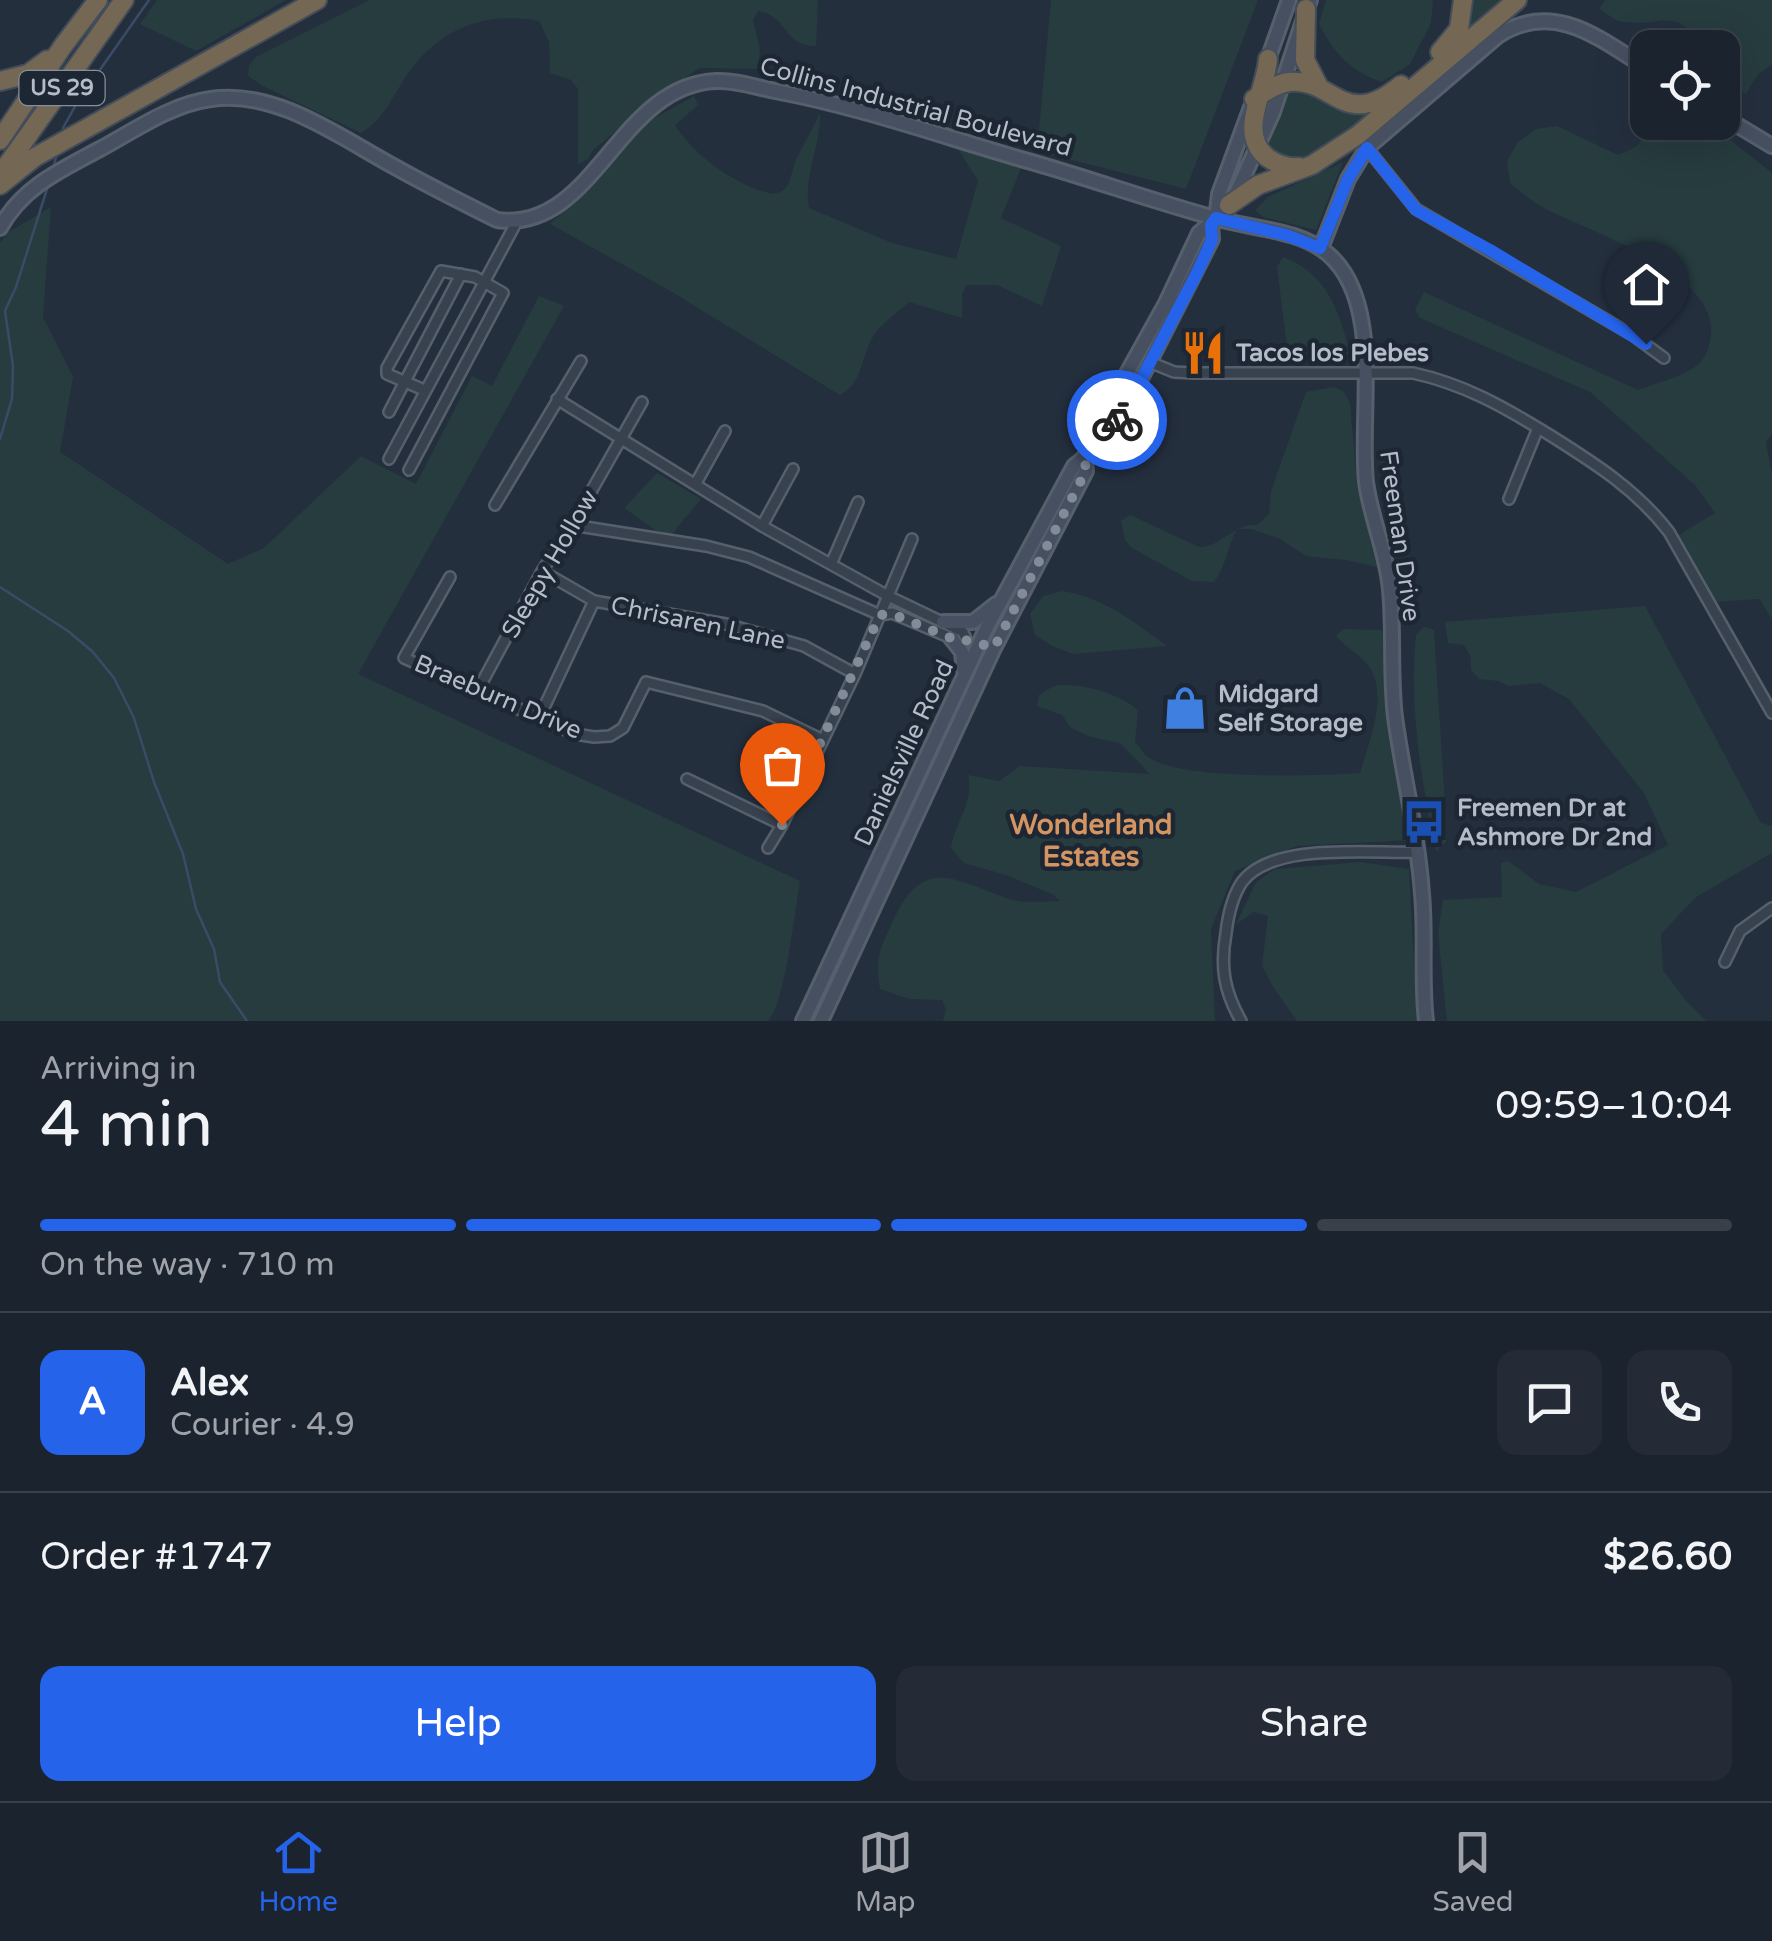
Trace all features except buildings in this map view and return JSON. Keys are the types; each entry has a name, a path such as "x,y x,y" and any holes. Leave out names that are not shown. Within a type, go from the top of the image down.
{"highway":[{"name":"US 29","path":"0,140 98,0"},
{"name":"US 29","path":"0,176 124,0"},
{"path":"0,185 35,157 316,0"},
{"path":"1258,96 1283,83 1307,83 1340,101 1374,101 1392,92 1454,38 1461,21 1462,0"},
{"path":"1219,216 1258,185 1312,165 1358,135 1517,0"},
{"path":"1308,5 1305,60 1323,91"},
{"path":"0,81 28,74 63,46"},
{"path":"1268,59 1252,124 1259,148 1279,165 1312,165"}],"street":[{"path":"1268,59 1289,0"},
{"name":"Danielsville Road","path":"1107,428 1105,413 1166,304 1198,234 1219,216 1259,148 1308,5"},
{"path":"1219,216 1320,248 1348,179 1367,148 1508,28 1528,20 1553,18 1579,27 1630,58"},
{"name":"Collins Industrial Boulevard","path":"516,223 547,211 574,192 631,126 666,98 696,84 718,81 844,107 1219,216"},
{"name":"Danielsville Road","path":"803,1021 963,678 973,642 1002,600 1074,466 1085,460 1107,428 1122,416 1152,363 1212,240 1220,194 1258,96"},
{"path":"0,228 20,199 56,172 173,111 194,102 226,97 291,112 497,220 516,223 389,459"},
{"path":"1740,127 1772,146"},
{"path":"1367,148 1416,210 1634,336 1664,358"},
{"name":"Freeman Drive","path":"1320,248 1342,270 1357,300 1364,372 1366,484 1388,573 1396,722 1419,852 1426,1021"},
{"path":"409,470 503,293 482,281 441,271 386,368 388,374 424,390"},
{"path":"390,412 461,274"},
{"path":"496,505 581,361"},
{"path":"1152,363 1174,372 1194,373 1413,373 1447,380 1500,404 1600,466 1652,510 1670,532 1772,713"},
{"path":"557,399 762,526 888,596 963,632 973,642"},
{"name":"Sleepy Hollow","path":"478,690 542,571 642,402"},
{"path":"1509,500 1538,428"},
{"path":"696,483 726,431"},
{"name":"Danielsville Road","path":"821,1021 994,648 1086,471 1085,460"},
{"path":"762,526 793,470"},
{"path":"832,562 858,502"},
{"path":"572,525 706,546 748,557 880,615 892,614 961,642 994,648"},
{"path":"768,848 855,674 912,539"},
{"name":"Chrisaren Lane","path":"542,571 594,601 726,624 804,646 855,674"},
{"name":"Braeburn Drive","path":"450,576 404,658 575,734 610,736 624,728 646,682 762,711 823,740"},
{"path":"943,622 973,622 1002,600"},
{"path":"540,716 594,601"},
{"path":"951,638 964,657 963,678"},
{"path":"687,779 782,825"},
{"path":"1241,1021 1226,995 1223,950 1236,894 1254,871 1281,858 1304,854 1419,852"},
{"path":"1725,962 1740,931 1772,908"},
{"path":"826,977 840,983"}],"green space":[{"path":"157,0 286,0 196,51 140,24"},
{"path":"370,0 818,0 816,46 797,41 775,18 758,11 753,20 760,49 758,69 699,68 578,164 578,89 571,80 550,73 549,42 539,21 501,18 450,34 421,57 383,113 361,133 248,76 249,65 256,57"},
{"path":"1051,0 1258,0 1186,189 1037,151"},
{"path":"1326,0 1433,0 1431,23 1410,64 1382,82 1352,67 1331,44 1319,24"},
{"path":"1466,0 1511,0 1356,131 1298,165 1263,148 1286,86 1330,100 1391,96 1445,52"},
{"path":"1605,0 1772,0 1772,65 1758,74 1746,94 1740,92 1740,30 1689,30 1673,21 1619,21 1599,9"},
{"path":"694,96 698,105 675,125 683,137 705,159 732,177 773,194 783,191 789,183 795,162 820,113 808,185 809,208 892,243 956,259 978,181 957,147 1023,163 1001,218 1061,246 1042,306 997,285 967,285 962,294 962,318 909,302 874,335 854,383 840,395 672,292 550,224 598,181 637,128"},
{"path":"1557,126 1618,155 1641,140 1730,140 1772,173 1772,434 1766,442 1772,475 1772,620 1760,599 1713,602 1677,536 1715,513 1695,485 1590,392 1420,318 1415,310 1424,292 1638,390 1695,367 1707,352 1711,334 1707,312 1694,292 1648,257 1543,207 1510,183 1507,161 1518,142 1536,129"},
{"path":"1343,162 1316,230 1263,217 1255,210 1268,197"},
{"path":"51,207 43,317 73,377 60,452 228,564 264,548 361,456 416,484 472,376 492,386 539,296 564,306 358,674 800,881 784,977 768,1021 0,1021 0,243 7,233"},
{"path":"1283,257 1312,274 1323,286 1338,313 1352,361 1289,361 1277,267"},
{"path":"1334,387 1343,391 1350,403 1357,485 1380,568 1306,556 1280,539 1252,529 1238,529 1257,525 1269,514 1271,491 1306,392"},
{"path":"657,473 701,499 668,539 624,508"},
{"path":"1130,515 1199,547 1237,530 1214,582 1192,581 1132,548 1125,540 1121,521"},
{"path":"1062,591 1104,605 1167,646 1073,654 1052,646 1035,635 1030,614 1043,596"},
{"path":"1645,606 1761,823 1772,826 1772,853 1696,897 1661,934 1663,970 1706,1021 1447,1021 1438,933 1443,900 1502,897 1501,863 1508,861 1539,884 1576,892 1668,845 1644,793 1569,699 1540,683 1509,686 1479,679 1471,670 1471,658 1464,645 1448,643 1445,622"},
{"path":"1424,627 1434,630 1446,820 1446,842 1436,851 1415,717 1416,635"},
{"path":"1344,629 1382,630 1394,737 1413,840 1297,846 1235,871 1211,929 1215,1021 943,1021 946,1010 942,1000 909,999 880,989 879,955 892,923 904,900 930,879 959,881 1018,901 1060,901 1006,875 964,863 951,848 969,795 968,775 999,781 1020,766 1150,774 1120,743 1091,737 1071,728 1062,715 1037,706 1039,695 1055,686 1070,685 1122,699 1138,710 1135,742 1149,758 1169,766 1253,775 1360,773 1376,716 1377,688 1366,663 1336,635"},
{"path":"1361,862 1409,869 1417,1021 1297,1021 1262,965 1268,916 1254,912 1236,924 1256,882 1275,869"}],"waterway":[{"path":"63,128 149,0"},
{"path":"54,165 57,153"},
{"path":"0,439 12,399 13,366 5,311 47,189"},
{"path":"0,587 68,631 93,652 114,678 134,718 183,854 196,909 214,949 220,982 247,1021"}],"way so far":[{"path":"782,825 880,615 892,614 961,642 968,640 994,648 1086,471 1085,460 1117,420"}],"place":[{"name":"Tacos los Plebes","path":"1203,353"},
{"name":"Midgard Self Storage","path":"1185,708"},
{"name":"Freemen Dr at Ashmore Dr 2nd","path":"1424,822"}],"district":[{"name":"Wonderland Estates","path":"1091,841"}],"route":[{"path":"1117,420 1179,310 1212,240 1211,225 1216,218 1301,239 1320,248 1348,179 1367,148 1416,210 1646,344"}]}
